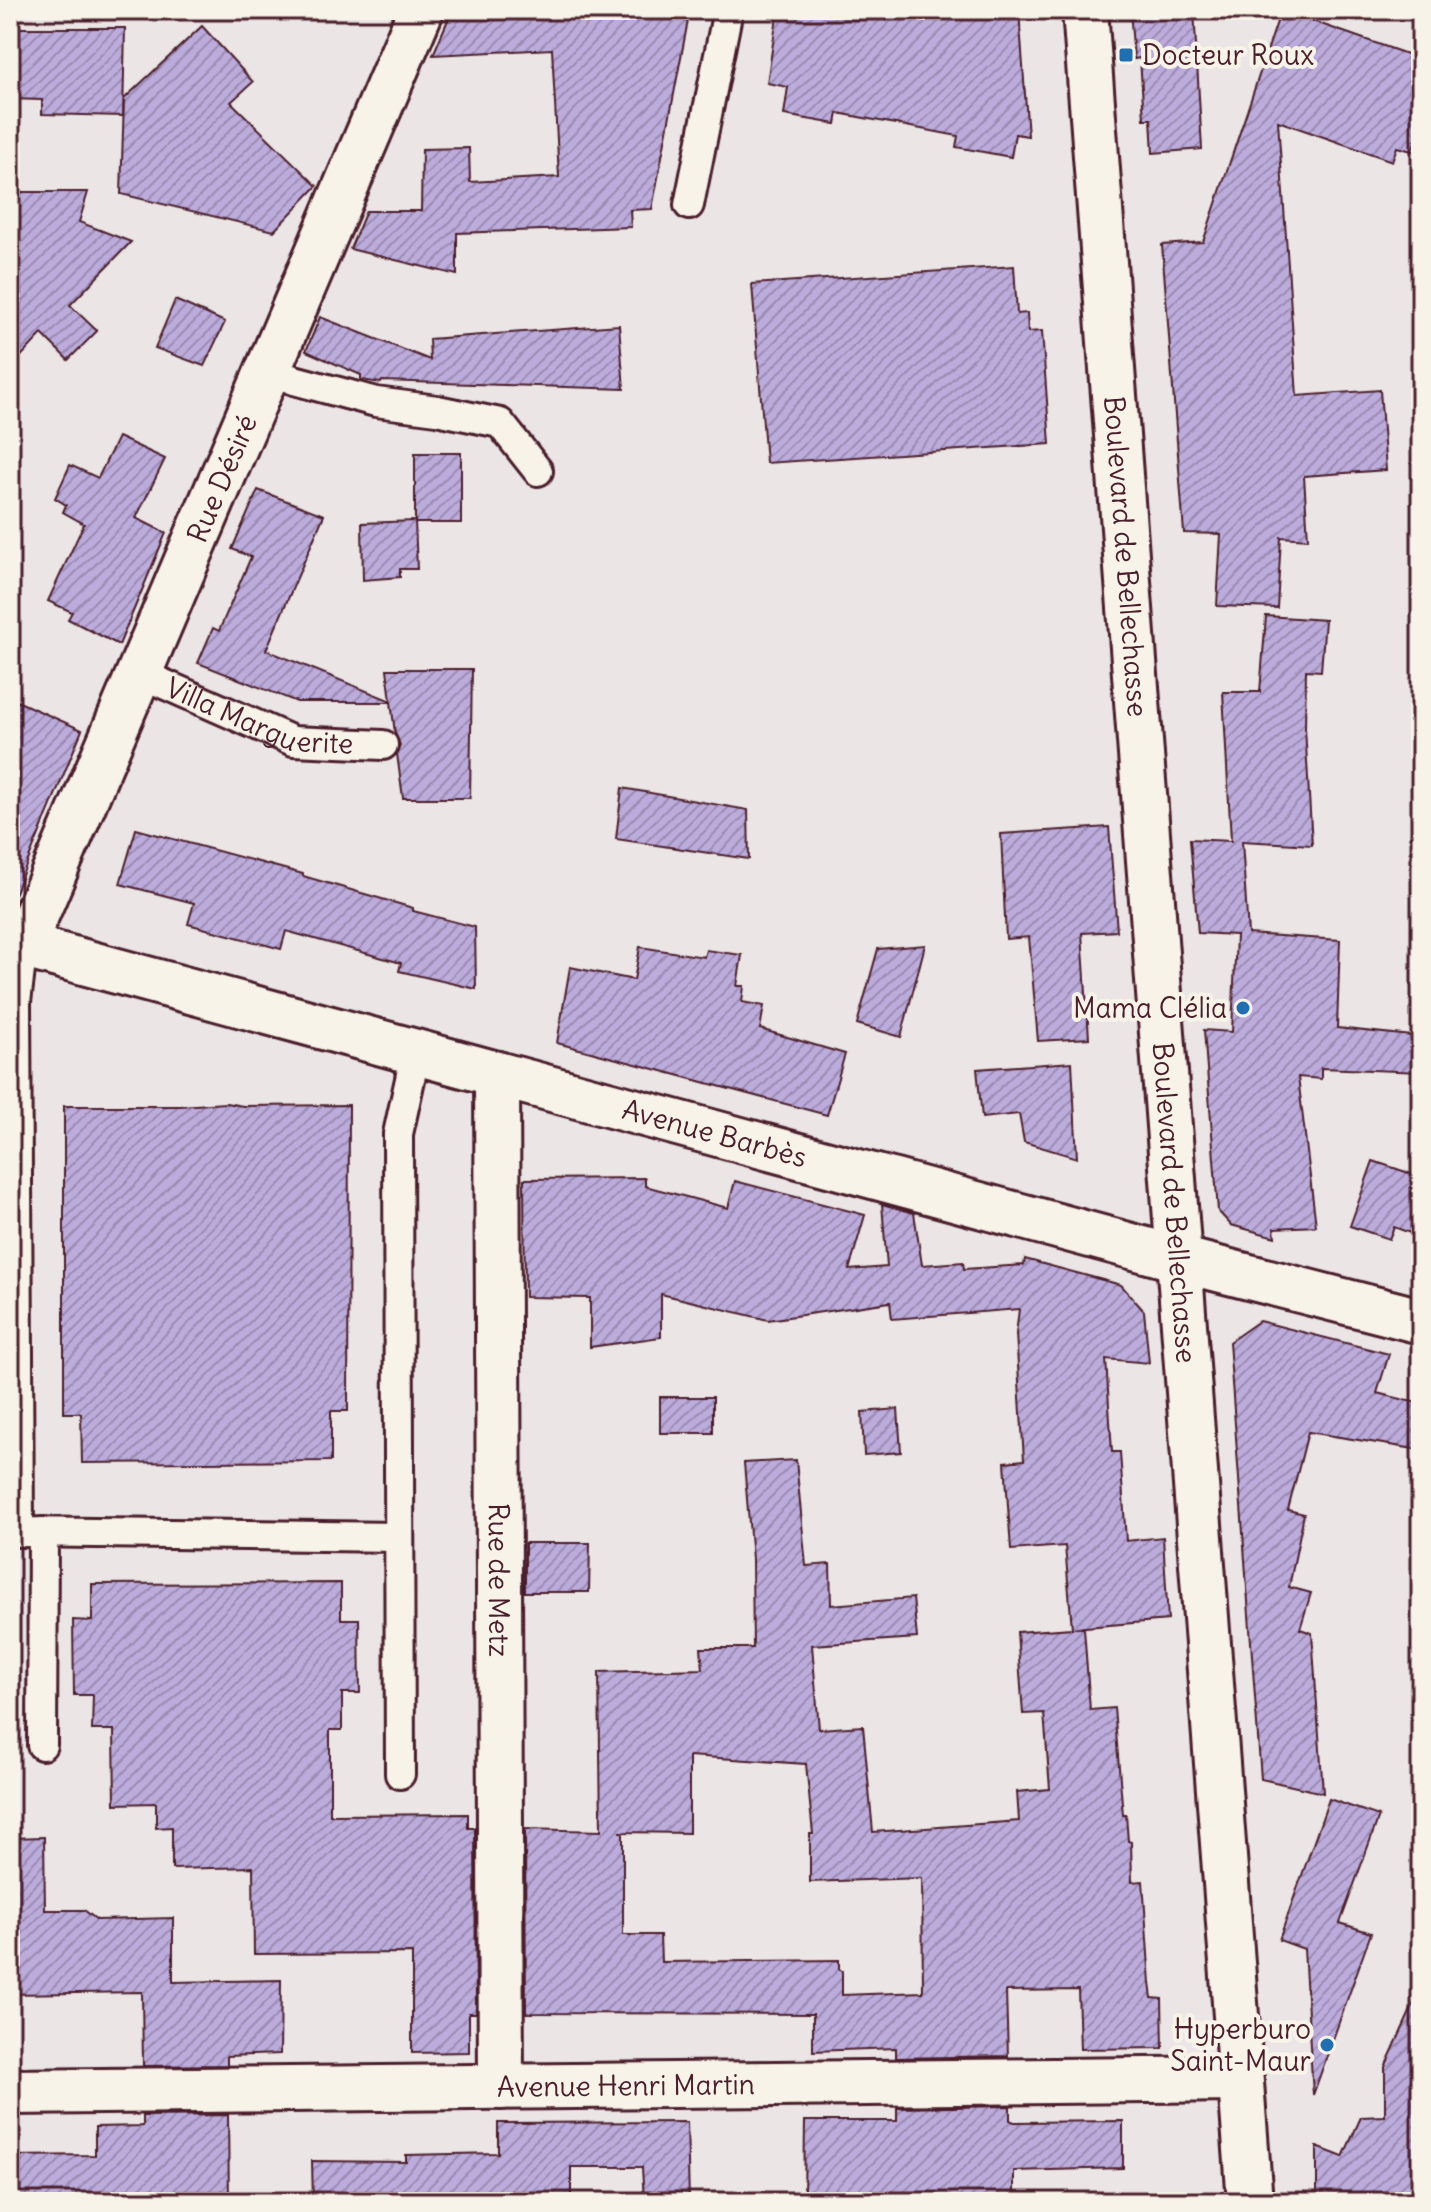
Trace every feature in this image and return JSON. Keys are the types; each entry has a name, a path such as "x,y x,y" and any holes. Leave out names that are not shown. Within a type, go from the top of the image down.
{"street":[{"name":"Rue Désiré","path":"16,944 139,673 421,10"},
{"name":"Boulevard de Bellechasse","path":"1085,10 1250,2202"},
{"name":"Avenue Barbès","path":"16,944 1179,1259 1421,1321"},
{"name":"Rue de Metz","path":"497,1074 501,2087"},
{"name":"Avenue Henri Martin","path":"10,2092 1240,2079"}],"lane":[{"path":"689,205 728,10"},
{"path":"268,370 376,402 500,423 538,471"},
{"name":"Villa Marguerite","path":"139,673 293,741 383,745"},
{"path":"16,944 19,1532 399,1537"},
{"path":"400,1774 398,1134 416,1052"},
{"path":"42,1745 43,1532"}],"building":[{"path":"511,10 690,10 652,209 630,210 631,227 457,233 457,275 350,249 366,211 421,211 422,149 469,148 470,182 559,177 552,49 433,55 450,15 510,15"},
{"path":"778,10 926,10 926,15 1019,10 1028,136 1015,134 1011,157 956,147 958,136 838,113 836,124 784,115 788,87 767,83"},
{"path":"1130,10 1194,10 1202,149 1153,153 1151,119 1144,119 1140,58 1134,59"},
{"path":"1281,10 1421,59 1421,124 1412,151 1397,147 1392,161 1278,121 1297,396 1380,390 1386,470 1304,476 1308,539 1281,537 1277,608 1217,606 1221,534 1184,533 1162,245 1203,242"},
{"path":"202,26 253,82 231,102 317,186 274,231 121,194 124,99"},
{"path":"10,28 125,28 123,116 42,114 42,100 10,99"},
{"path":"10,192 88,192 79,222 131,242 70,305 97,331 68,360 42,334 10,368"},
{"path":"1014,266 1017,314 1027,313 1028,332 1042,331 1050,444 766,463 752,284"},
{"path":"175,300 225,322 204,366 155,348"},
{"path":"320,317 430,360 429,339 619,325 624,389 361,380 361,375 306,351"},
{"path":"118,437 165,459 136,518 166,533 119,645 68,619 72,612 48,601 84,524 63,512 66,505 55,498 70,465 98,478"},
{"path":"415,453 461,453 461,523 415,523"},
{"path":"258,490 324,515 266,650 391,701 387,669 472,669 470,798 403,798 397,754 400,745 395,733 391,702 297,702 198,663 213,628 219,631 251,557 232,549"},
{"path":"415,521 417,569 400,569 400,577 363,580 362,523"},
{"path":"1266,616 1325,620 1321,671 1306,670 1305,728 1312,845 1242,841 1248,934 1340,940 1337,1028 1421,1037 1421,1072 1321,1068 1321,1079 1298,1077 1316,1226 1274,1228 1275,1237 1231,1225 1218,1211 1204,1030 1232,1032 1236,935 1198,933 1190,839 1231,841 1223,692 1260,692"},
{"path":"10,698 82,730 11,902 10,902"},
{"path":"622,788 748,810 749,859 616,839"},
{"path":"1109,827 1117,931 1082,933 1089,1038 1038,1041 1029,937 1006,939 1001,834"},
{"path":"136,829 303,874 413,908 413,911 475,927 476,989 399,971 401,963 286,931 281,949 188,924 194,903 120,884"},
{"path":"925,945 901,1037 857,1024 878,949"},
{"path":"640,947 704,957 706,950 742,955 737,986 744,986 742,1002 764,1006 760,1029 845,1054 827,1115 557,1043 570,967 634,980"},
{"path":"1072,1062 1077,1158 1024,1142 1019,1114 982,1118 977,1069"},
{"path":"226,1103 243,1106 349,1105 348,1411 331,1411 331,1461 82,1463 81,1413 64,1413 64,1106"},
{"path":"1373,1161 1421,1177 1421,1237 1394,1227 1389,1239 1350,1226"},
{"path":"645,1178 645,1186 728,1208 735,1181 865,1215 849,1270 887,1267 882,1204 914,1213 922,1265 963,1262 964,1269 1024,1265 1025,1259 1121,1285 1144,1311 1149,1363 1106,1359 1112,1452 1120,1452 1126,1541 1163,1537 1168,1620 1074,1628 1084,1628 1090,1710 1114,1708 1123,1815 1126,1815 1128,1841 1131,1842 1132,1882 1143,1881 1150,1983 1152,1998 1162,1999 1163,2048 1080,2049 1078,1990 1006,1991 1008,2056 896,2058 896,2048 813,2051 813,2014 526,2013 525,1829 601,1831 599,1672 703,1669 701,1648 753,1648 752,1559 744,1463 796,1460 806,1566 830,1564 831,1605 913,1598 917,1638 812,1645 819,1729 863,1726 873,1832 1019,1821 1017,1792 1050,1789 1044,1713 1023,1714 1017,1632 1072,1628 1065,1546 1011,1550 1005,1462 1024,1460 1016,1334 1019,1309 892,1319 890,1302 768,1320 661,1294 661,1337 590,1347 590,1298 525,1297 524,1179","holes":["689,1756 806,1764 813,1834 810,1834 810,1882 922,1878 923,1992 842,1995 839,1960 661,1962 660,1935 623,1935 623,1832 689,1833"]},
{"path":"1259,1321 1389,1354 1377,1393 1421,1404 1421,1450 1308,1432 1288,1510 1304,1514 1289,1587 1311,1593 1300,1629 1312,1633 1323,1793 1261,1779 1229,1342"},
{"path":"660,1397 713,1397 713,1433 660,1433"},
{"path":"898,1409 901,1452 864,1455 862,1412"},
{"path":"525,1543 590,1543 589,1592 525,1592"},
{"path":"341,1583 341,1619 359,1619 360,1693 342,1693 342,1730 330,1730 330,1815 468,1814 468,1828 475,1828 476,2013 469,2013 469,2052 412,2053 412,1953 254,1954 253,1867 172,1869 172,1827 156,1828 156,1803 115,1804 114,1730 92,1730 93,1695 74,1695 73,1620 92,1621 92,1584"},
{"path":"1329,1799 1379,1816 1340,1923 1371,1933 1313,2095 1304,1949 1279,1940"},
{"path":"44,1837 45,1910 84,1910 97,1920 173,1918 173,1982 281,1980 280,2054 227,2056 227,2065 143,2066 142,1992 10,1994 10,1838"},
{"path":"1421,1988 1421,2202 1317,2202 1317,2147 1343,2157 1361,2117 1385,2116 1385,2067"},
{"path":"1010,2106 1010,2120 1014,2122 1123,2121 1123,2168 1014,2171 1014,2202 804,2202 805,2121 897,2121 897,2108"},
{"path":"228,2115 229,2202 10,2202 10,2156 95,2155 95,2127 143,2126 143,2116"},
{"path":"687,2122 689,2202 644,2202 642,2167 571,2167 571,2202 313,2202 312,2161 406,2162 406,2155 498,2153 498,2123"}],"place":[{"name":"Docteur Roux","path":"1126,55"},
{"name":"Mama Clélia","path":"1243,1008"},
{"name":"Hyperburo Saint-Maur","path":"1327,2045"}]}
